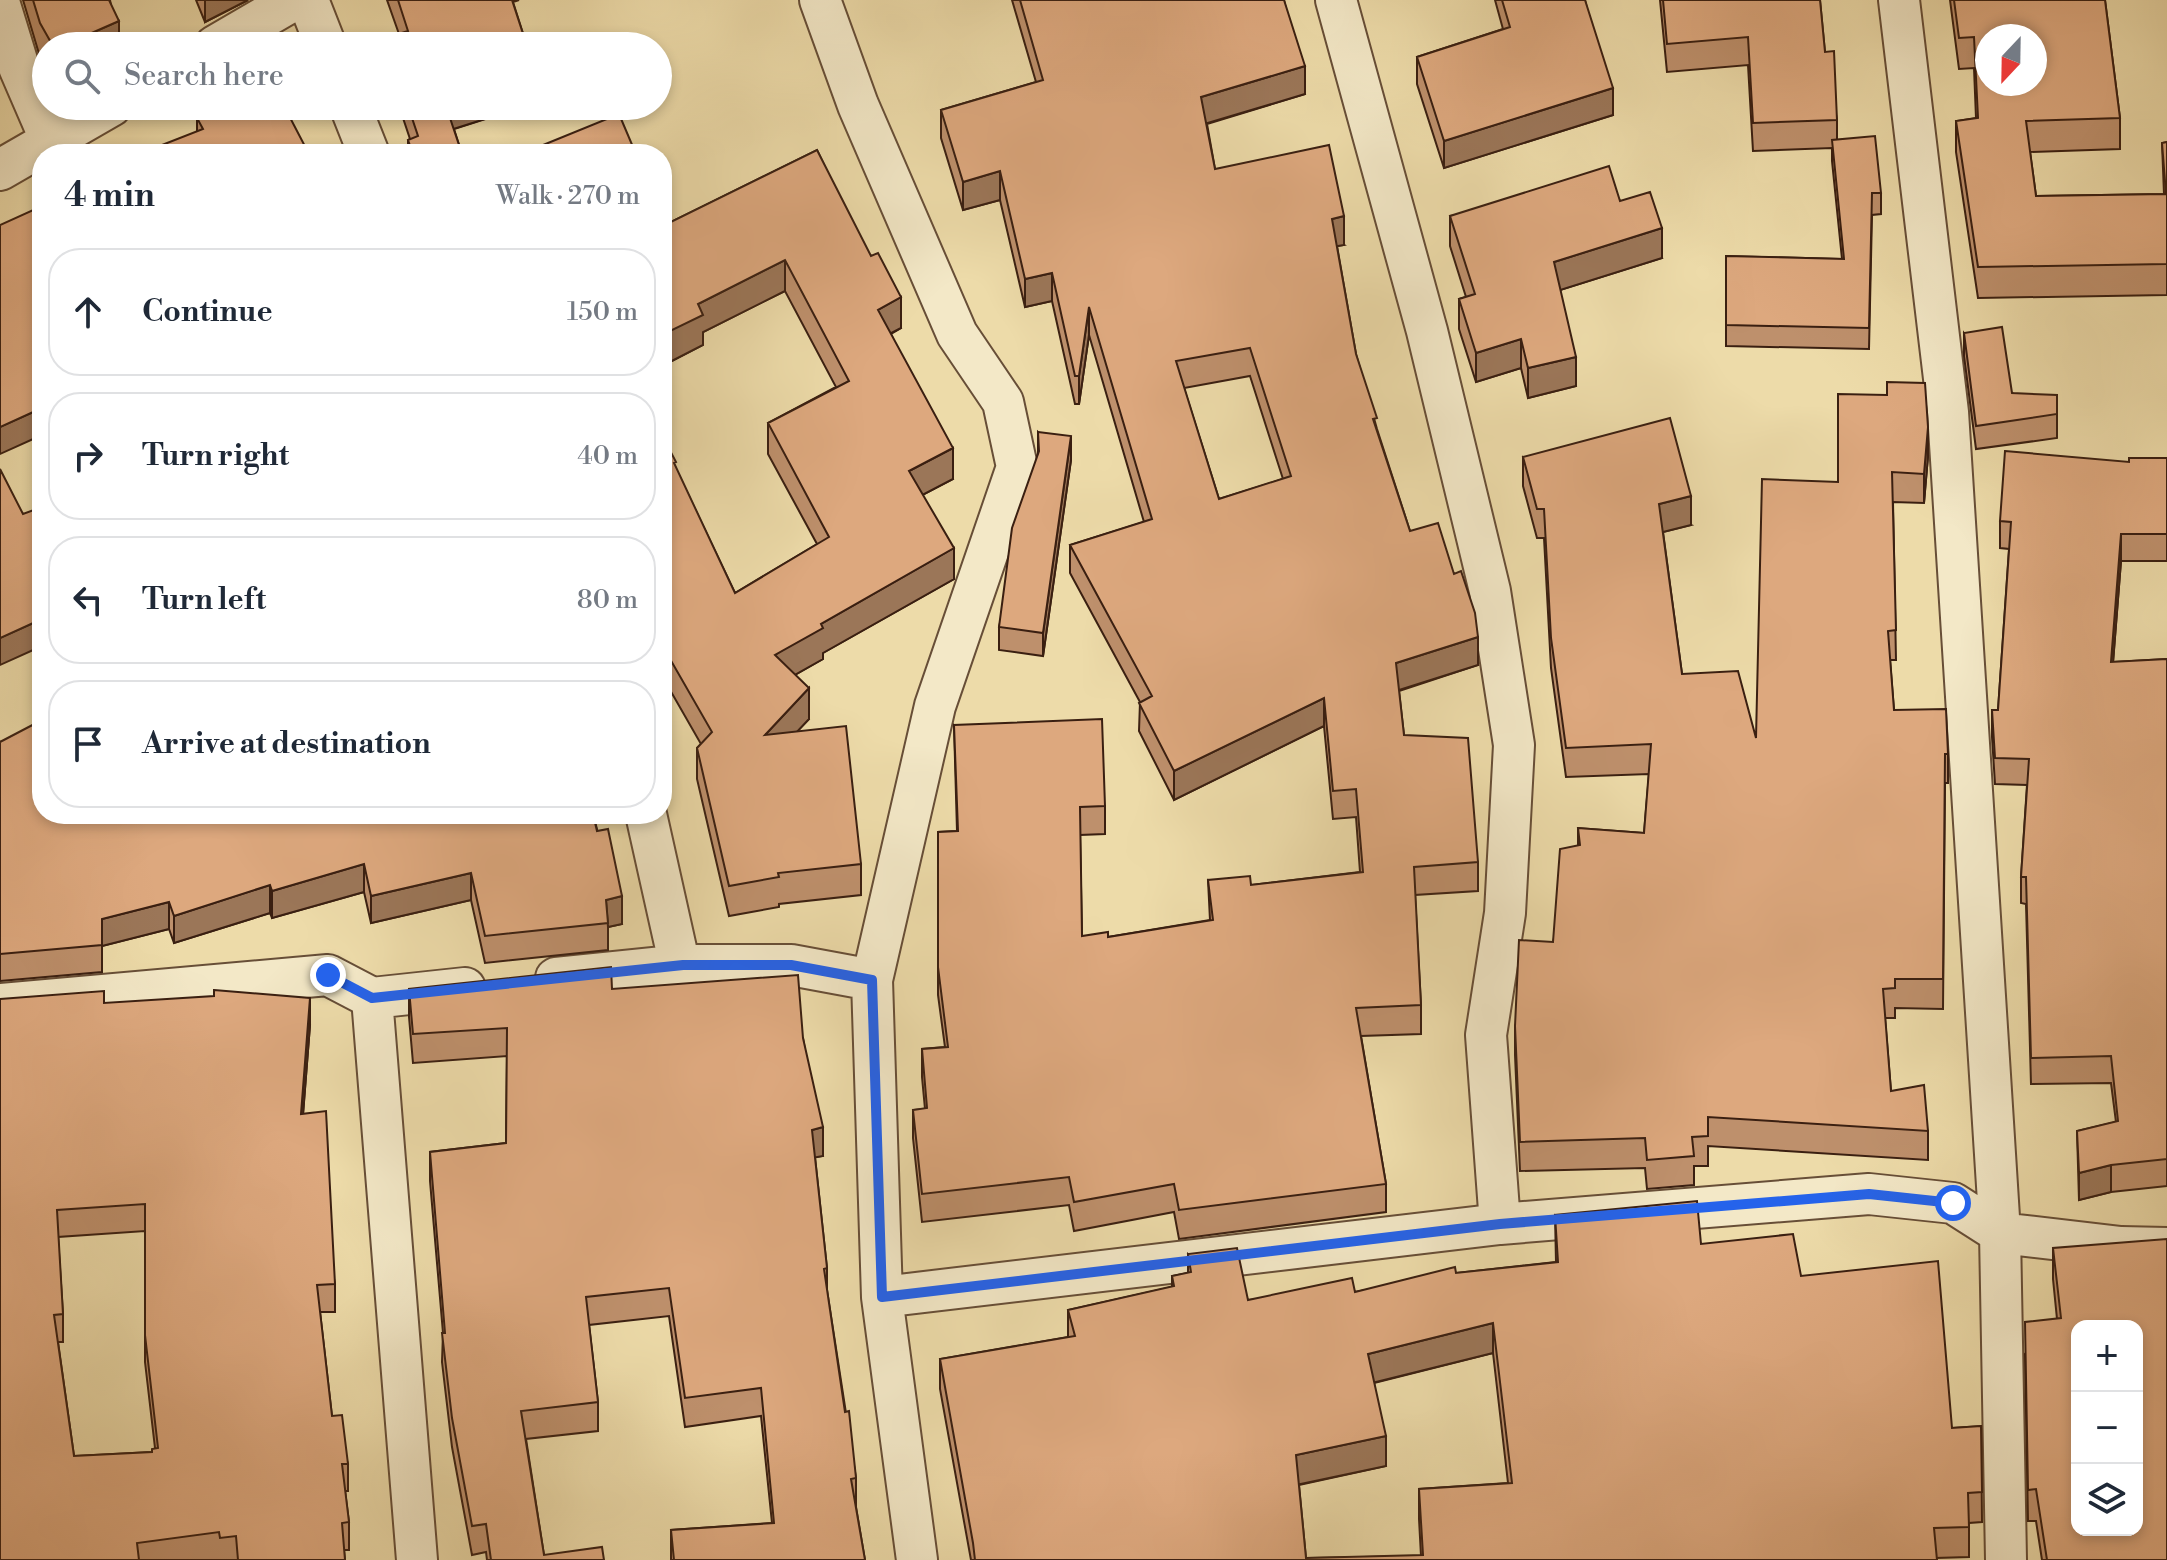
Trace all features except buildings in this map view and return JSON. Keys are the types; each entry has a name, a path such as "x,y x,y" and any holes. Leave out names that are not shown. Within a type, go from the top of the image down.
{"street":[{"path":"239,32 294,0"},
{"path":"308,0 321,32"},
{"path":"820,0 858,105 957,334 1003,402 1017,467 935,706 872,980 882,1297 917,1560"},
{"path":"1336,0 1427,331 1490,591 1514,745 1505,913 1486,1035 1500,1224"},
{"path":"1899,0 1948,412 2000,1233 2006,1560"},
{"path":"0,5 19,67 32,97"},
{"path":"42,120 51,141"},
{"path":"46,144 87,120"},
{"path":"356,120 365,144"},
{"path":"0,170 32,152"},
{"path":"648,824 677,953 683,965"},
{"path":"0,1004 328,975 372,998 683,965 791,965 872,980"},
{"path":"372,998 417,1560"},
{"path":"882,1297 1500,1224 1869,1194 1953,1203 2000,1233 2121,1247 2167,1248"}],"route":[{"path":"328,975 372,998 683,965 791,965 872,980 882,1297 1500,1224 1869,1194 1953,1203"}]}
